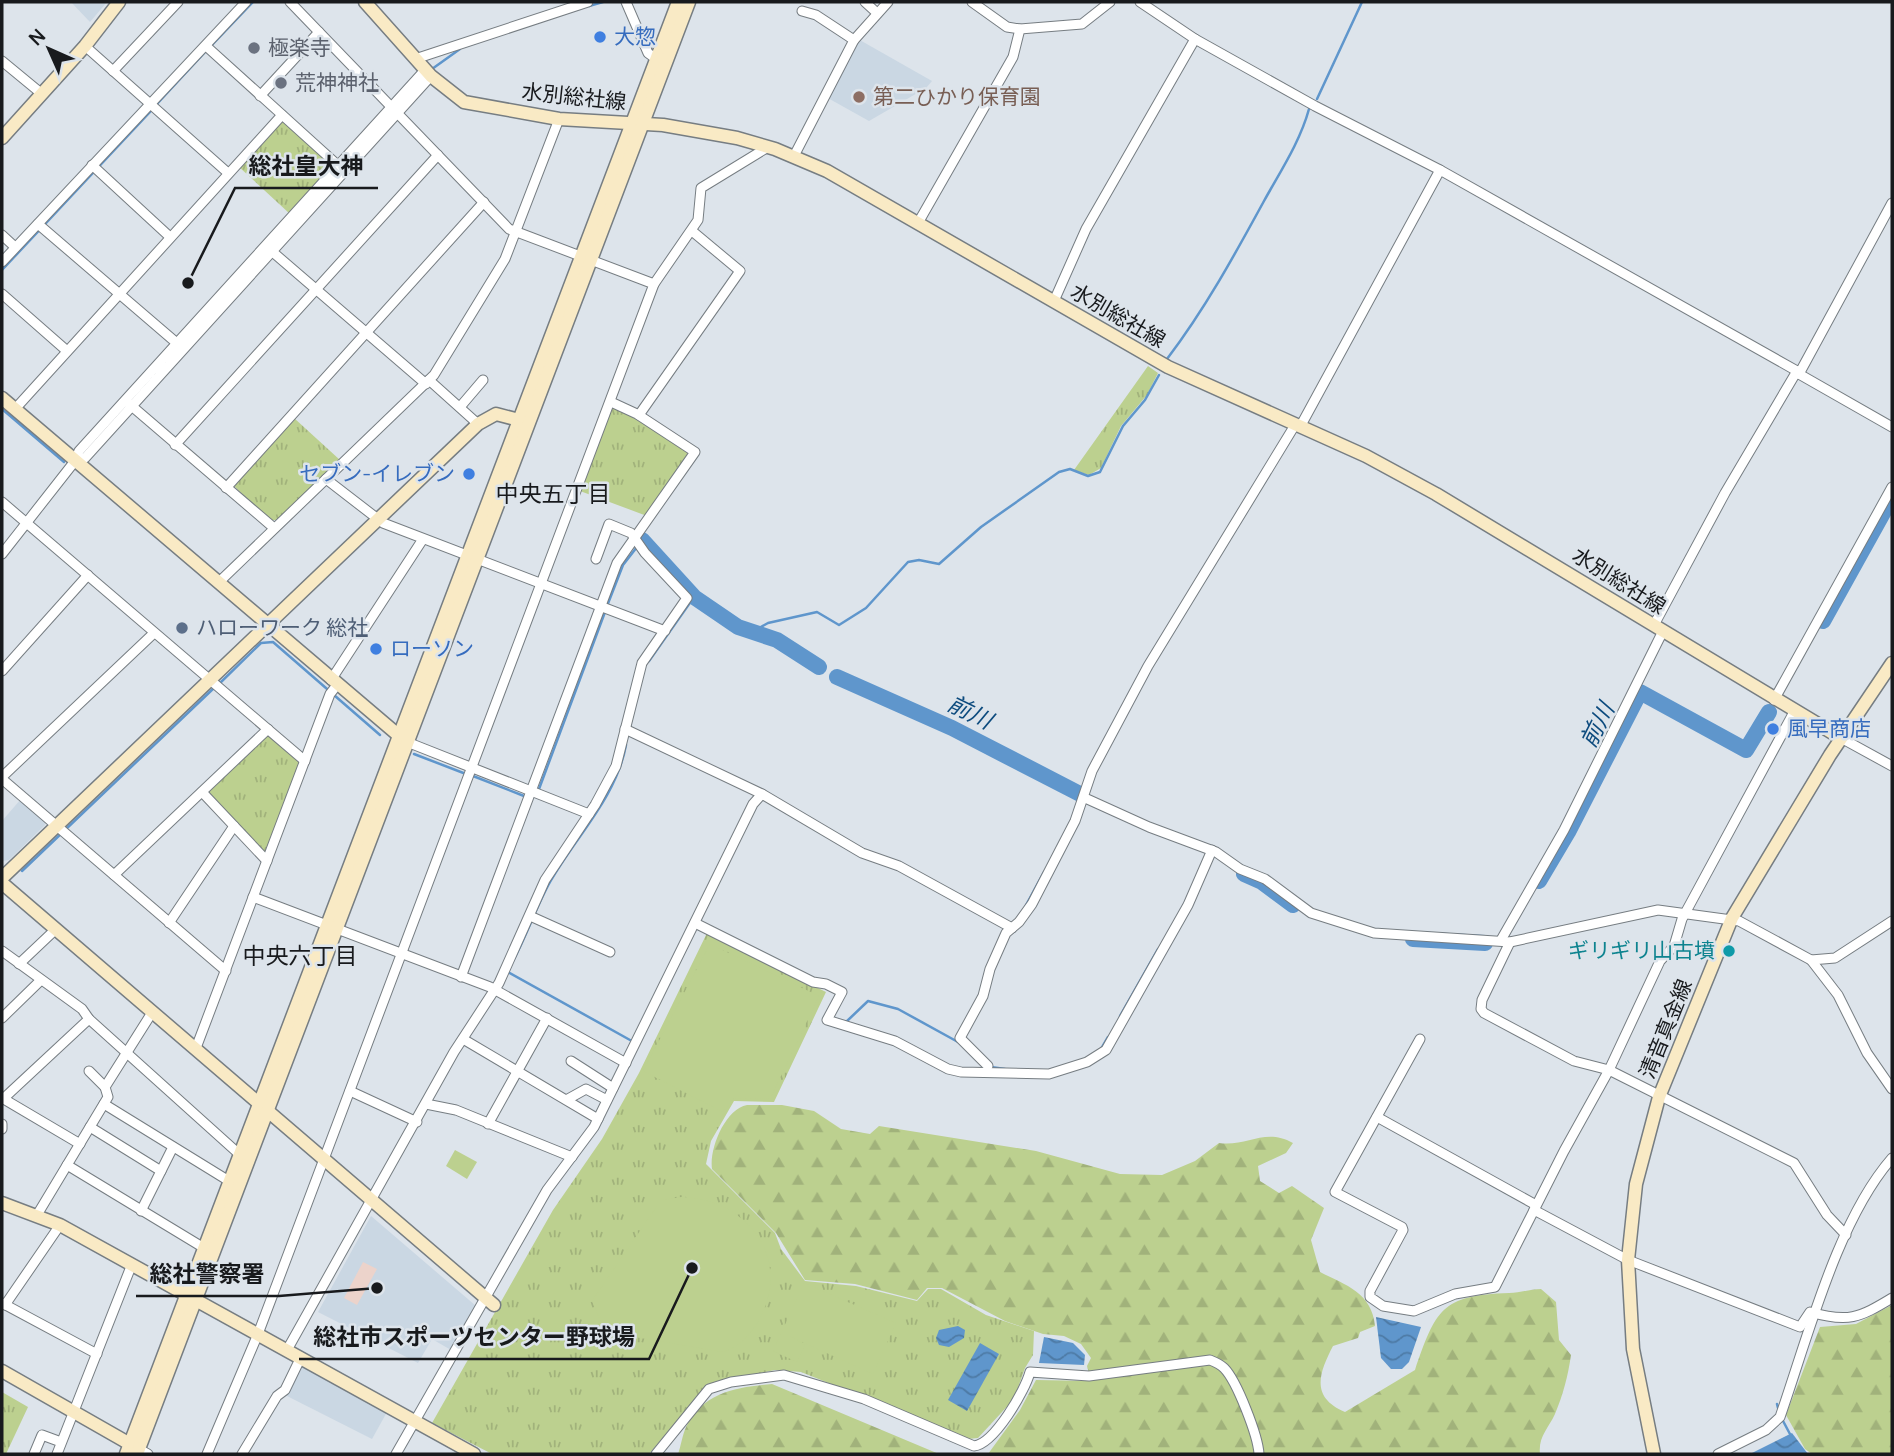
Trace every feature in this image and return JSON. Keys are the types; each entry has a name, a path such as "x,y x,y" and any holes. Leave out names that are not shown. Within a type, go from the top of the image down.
{"street":[{"path":"2,138 85,46 119,2"},
{"path":"113,71 178,2"},
{"path":"2,262 15,247 41,226 246,2"},
{"path":"290,2 515,232 654,284"},
{"name":"水別総社線","path":"365,2 428,73 464,102 559,119 636,123 737,138 794,156 827,172 1168,367 1366,456 1436,494 1841,738"},
{"path":"415,59 558,6 588,2"},
{"path":"626,2 648,53 655,58"},
{"path":"636,123 655,58 678,2"},
{"path":"2,1371 136,1451 191,1297 636,123 689,2"},
{"path":"865,2 877,13"},
{"path":"794,156 854,40 888,2"},
{"path":"972,2 1000,23 1020,29 1082,24 1110,2"},
{"path":"1140,2 1195,39 1315,106 1440,170 1892,427"},
{"path":"802,11 816,15 854,40"},
{"path":"918,223 1013,57 1020,29"},
{"path":"260,96 319,32"},
{"path":"1054,301 1086,229 1195,39"},
{"path":"85,46 228,173"},
{"path":"207,47 341,168"},
{"path":"2,61 42,94"},
{"path":"2,554 75,461 85,457 128,402 428,73"},
{"path":"15,409 282,115"},
{"path":"218,583 427,382 505,259 559,119"},
{"path":"207,1454 258,1334 654,284 698,220 701,188 768,147"},
{"path":"175,445 438,155"},
{"path":"95,168 170,237"},
{"path":"988,1066 960,1038 983,996 989,969 1001,944 1032,904 1085,798 1083,792 1092,771 1149,666 1298,426 1440,170"},
{"path":"226,488 484,202"},
{"path":"1846,1234 1827,1216 1794,1163 1609,1070 1574,1061 1481,1009 1482,999 1505,941 1564,830 1658,628 1725,494 1798,372 1892,203"},
{"path":"41,226 179,345"},
{"path":"639,415 740,271 692,231"},
{"path":"2,235 15,247"},
{"path":"268,248 478,424"},
{"path":"2,294 67,351"},
{"path":"460,407 483,380"},
{"path":"2,398 266,625 333,688 402,739 470,773 589,814"},
{"path":"128,402 274,528"},
{"path":"461,977 604,608 617,563 637,541 695,453 639,415 611,402"},
{"path":"490,1301 2,880 61,830 214,684 266,625 478,424 496,414 523,421"},
{"path":"326,479 376,519 664,631"},
{"path":"1774,700 1892,487"},
{"path":"2,502 305,761"},
{"path":"287,1350 372,1198 497,990 533,917 545,880 617,766 642,663 687,598 631,533 609,524 596,559"},
{"path":"196,1048 333,688 423,539"},
{"path":"2,671 88,575"},
{"path":"154,633 2,778 226,971"},
{"name":"清音真金線","path":"1654,1454 1633,1349 1628,1260 1636,1184 1659,1097 1732,918 1841,738 1892,663"},
{"path":"1420,1039 1335,1192 1403,1230 1370,1291 1374,1301 1383,1306 1415,1311 1470,1290 1491,1290 1609,1070 1660,961 1674,946 1685,915 1794,712"},
{"path":"114,875 268,729"},
{"path":"627,730 762,794 862,853 900,866 1012,928"},
{"path":"1841,738 1892,766"},
{"path":"202,792 267,861"},
{"path":"396,1454 490,1301 547,1190 598,1119 753,804 762,794"},
{"path":"1085,798 1149,827 1212,850 1240,869 1265,879 1311,913 1374,933 1460,941 1505,941 1658,910 1732,918 1752,926 1811,960 1838,995 1867,1053 1892,1089"},
{"path":"170,923 234,826"},
{"path":"695,923 813,982 826,984 842,992 827,1020 895,1041 954,1072 1049,1074 1087,1062 1105,1049 1188,905 1212,850"},
{"path":"253,897 497,990 626,1063"},
{"path":"533,917 610,952"},
{"path":"1811,960 1835,958 1892,921"},
{"path":"19,964 56,929"},
{"path":"2,951 82,1009 89,1019 239,1154"},
{"path":"2,1018 41,980"},
{"path":"105,1087 153,1011"},
{"path":"488,1124 547,1018"},
{"path":"80,1144 3,1098 89,1019"},
{"path":"465,1040 598,1119"},
{"path":"571,1061 613,1088"},
{"path":"37,1215 108,1097 105,1087 89,1071"},
{"path":"568,1099 586,1089 607,1100"},
{"path":"350,1091 417,1122"},
{"path":"104,1104 229,1181"},
{"path":"428,1105 456,1110 572,1157"},
{"path":"191,1297 204,1248 239,1154 263,1106"},
{"path":"1377,1117 1628,1260 1800,1327 1810,1312 1842,1320 1858,1317 1892,1298"},
{"path":"90,1127 161,1171"},
{"path":"141,1210 173,1147"},
{"path":"1718,1454 1766,1430 1780,1417 1846,1234 1870,1184 1892,1158"},
{"path":"67,1165 204,1248"},
{"path":"2,1203 60,1225 474,1454"},
{"path":"60,1225 4,1304 97,1354"},
{"path":"57,1454 132,1265"},
{"path":"242,1454 277,1396 285,1390 301,1357"},
{"path":"656,1454 702,1394 731,1382 784,1375 806,1380 864,1399 974,1446 987,1438 1021,1399 1030,1372 1088,1376 1210,1360 1222,1366 1230,1377 1255,1434 1259,1454"},
{"path":"34,1454 42,1435 61,1442"}],"shaded area":[{"path":"71,2 107,2 90,22"},
{"path":"858,39 932,81 926,88 869,121 826,97"},
{"path":"21,799 46,821 45,825 9,860 2,861 2,821"},
{"path":"371,1216 476,1306 451,1350 432,1339 418,1363 318,1312"},
{"path":"363,1262 377,1269 357,1305 344,1298"},
{"path":"300,1364 387,1412 372,1439 283,1394"}],"green space":[{"path":"280,120 285,120 333,163 332,168 290,214 238,166"},
{"path":"1148,366 1158,373 1147,395 1121,426 1101,468 1089,475 1074,470"},
{"path":"616,408 689,450 690,455 647,516 580,491 611,409"},
{"path":"294,418 340,460 278,520 269,520 233,485"},
{"path":"265,736 270,736 299,760 300,765 266,853 262,853 208,795 208,791"},
{"path":"707,933 826,992 774,1102 734,1101 711,1141 706,1164 775,1233 781,1249 805,1281 856,1286 917,1301 928,1289 941,1289 986,1315 1034,1331 1033,1355 1025,1368 1014,1399 978,1438 968,1439 801,1372 775,1370 708,1384 649,1454 492,1454 432,1423 553,1210 602,1139 639,1073"},
{"path":"710,944 819,996 770,1099 734,1098 723,1112 643,1071"},
{"path":"747,1105 782,1105 814,1111 841,1129 870,1134 879,1126 1036,1151 1120,1174 1162,1175 1195,1161 1219,1143 1274,1137 1293,1143 1286,1153 1258,1166 1260,1181 1279,1193 1292,1186 1324,1208 1311,1240 1320,1272 1348,1286 1363,1298 1369,1305 1375,1326 1360,1332 1358,1338 1333,1346 1321,1375 1322,1392 1326,1399 1345,1412 1415,1370 1436,1320 1455,1302 1486,1294 1541,1289 1556,1302 1559,1340 1571,1355 1563,1393 1542,1438 1540,1454 988,1454 1020,1410 1036,1380 1091,1381 1087,1366 1091,1358 1081,1344 1064,1336 1043,1334 1005,1321 942,1288 927,1288 917,1300 855,1284 805,1280 776,1233 712,1169 713,1151 720,1131 732,1114"},
{"path":"455,1150 477,1162 467,1179 446,1166"},
{"path":"681,1197 704,1200 724,1207 742,1219 756,1234 766,1251 770,1271 769,1293 761,1316 745,1338 735,1347 723,1352 605,1332 592,1301 657,1206 663,1200"},
{"path":"804,1283 896,1323 873,1374 789,1336 805,1345 797,1362 773,1351"},
{"path":"1892,1305 1892,1454 1812,1454 1805,1449 1786,1415 1820,1327 1856,1324"},
{"path":"772,1384 939,1454 678,1454 686,1427 693,1415 711,1399 746,1387"},
{"path":"2,1392 28,1407 6,1454 2,1454"}],"water":[{"path":"1376,1317 1421,1327 1409,1362 1402,1369 1391,1369 1381,1358"},
{"path":"958,1326 965,1330 964,1338 949,1347 939,1345 936,1338 939,1330"},
{"path":"1044,1337 1073,1343 1085,1355 1084,1365 1039,1363"},
{"path":"980,1343 999,1354 967,1411 948,1400"},
{"path":"1792,1433 1808,1454 1750,1454"}],"waterway":[{"path":"211,46 253,2"},
{"path":"589,6 603,2"},
{"path":"1317,99 1362,2"},
{"path":"432,69 460,49"},
{"path":"156,105 206,51"},
{"path":"1167,359 1230,262 1289,157 1309,109"},
{"path":"2,270 150,112"},
{"path":"754,631 768,623 817,612 839,625 866,608 908,562 919,560 939,564 981,527 1059,472 1070,469 1088,476 1100,472 1123,426 1145,400 1159,375"},
{"path":"2,409 64,462"},
{"name":"前川","path":"1823,621 1892,497"},
{"name":"前川","path":"642,540 694,597 738,627 777,640 819,667"},
{"path":"607,606 623,565 637,547"},
{"path":"649,661 694,597"},
{"path":"539,789 605,612"},
{"path":"220,683 261,643 273,642 380,735"},
{"name":"前川","path":"837,677 952,728 1080,794"},
{"path":"22,871 215,687"},
{"name":"前川","path":"1539,881 1568,832 1640,692 1746,750 1769,712"},
{"path":"513,961 550,882 614,782 626,745"},
{"path":"414,754 466,774"},
{"path":"473,776 524,796"},
{"path":"1025,907 1044,872"},
{"name":"前川","path":"1244,874 1262,882 1293,905"},
{"name":"前川","path":"1413,939 1485,943"},
{"path":"1120,1016 1158,949"},
{"path":"508,972 630,1040"},
{"path":"846,1022 868,1001 898,1009 958,1042"},
{"path":"1101,1049 1108,1037"},
{"path":"991,1067 1005,1069"},
{"path":"1777,1404 1778,1408"},
{"path":"1782,1419 1791,1436"}],"place":[{"name":"大惣","path":"600,37"},
{"name":"極楽寺","path":"254,48"},
{"name":"荒神神社","path":"281,83"},
{"name":"第二ひかり保育園","path":"859,97"},
{"name":"総社皇大神","path":"188,283"},
{"name":"セブン-イレブン","path":"469,474"},
{"name":"ハローワーク 総社","path":"182,628"},
{"name":"ローソン","path":"376,649"},
{"name":"風早商店","path":"1773,729"},
{"name":"ギリギリ山古墳","path":"1729,951"},
{"name":"総社市スポーツセンター野球場","path":"692,1268"},
{"name":"総社警察署","path":"377,1288"}],"district":[{"name":"中央五丁目","path":"553,494"},
{"name":"中央六丁目","path":"300,956"}]}
